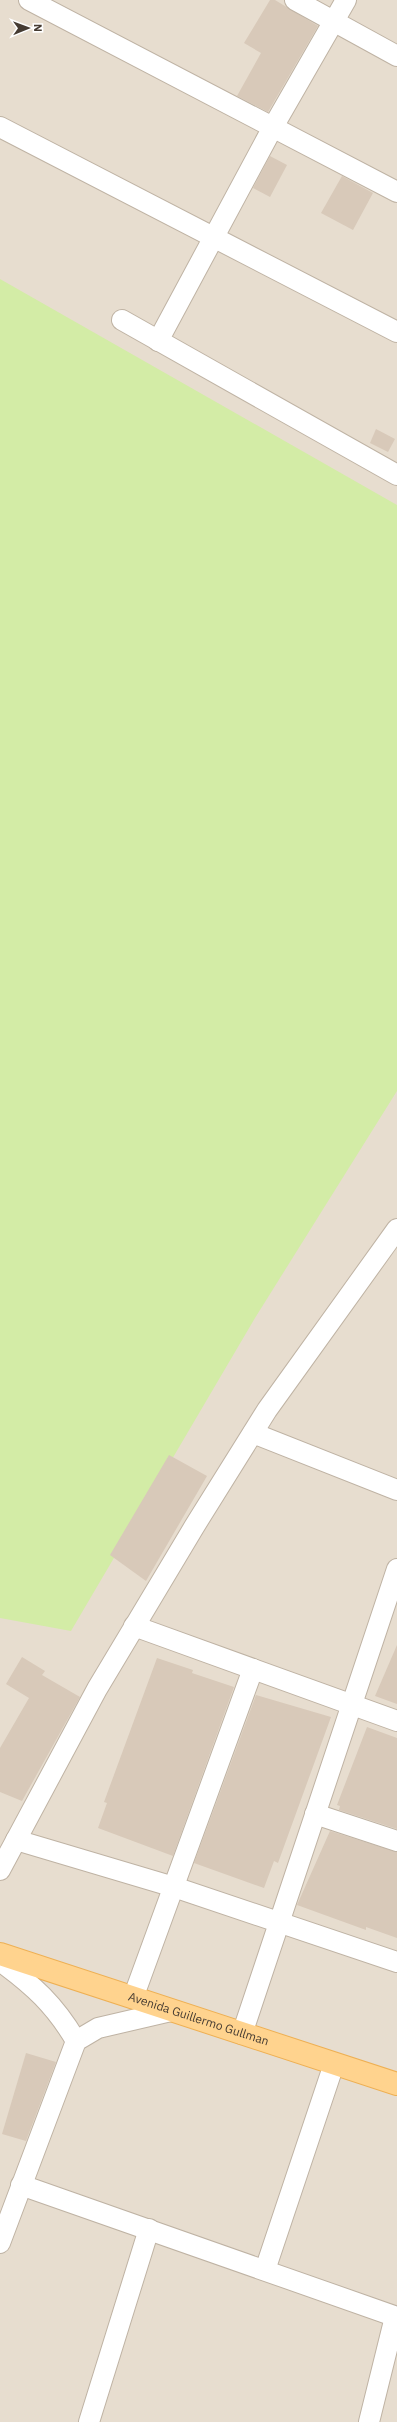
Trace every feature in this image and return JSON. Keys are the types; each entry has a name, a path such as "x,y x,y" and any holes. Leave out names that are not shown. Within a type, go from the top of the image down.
{"main road":[{"name":"Avenida Guillermo Gullman","path":"0,1954 397,2084"}],"street":[{"path":"29,0 397,192"},
{"path":"295,0 397,56"},
{"path":"158,341 273,127 346,0"},
{"path":"0,127 397,332"},
{"path":"122,320 397,475"},
{"path":"0,1870 97,1689 253,1433 397,1229"},
{"path":"253,1433 397,1490"},
{"path":"242,2034 397,1569"},
{"path":"134,1626 397,1721"},
{"path":"133,1998 253,1669"},
{"path":"315,1814 397,1841"},
{"path":"16,1840 174,1888 397,1962"},
{"path":"0,1961 31,1983 55,2008 76,2041"},
{"path":"0,2243 4,2214 21,2185 76,2041 98,2028 171,2010"},
{"path":"265,2270 334,2064"},
{"path":"21,2185 150,2229 396,2317 369,2422"},
{"path":"89,2422 150,2229"}],"shaded area":[{"path":"0,0 397,0 397,2422 0,2422"}],"green space":[{"path":"0,279 397,505 397,1091 255,1318 71,1631 0,1618"}],"building":[{"path":"270,0 275,0 318,26 268,112 237,96 261,53 244,43"},
{"path":"270,156 287,165 270,197 253,188"},
{"path":"342,176 373,193 353,230 321,213"},
{"path":"376,429 395,439 388,452 370,443"},
{"path":"169,1455 207,1476 146,1581 110,1555"},
{"path":"397,1645 397,1704 375,1696"},
{"path":"22,1657 45,1671 42,1675 80,1697 22,1801 0,1792 0,1748 29,1698 6,1684"},
{"path":"157,1658 193,1670 192,1673 234,1687 173,1856 98,1828 107,1803 104,1802"},
{"path":"256,1695 331,1717 278,1863 274,1861 264,1888 194,1863"},
{"path":"367,1727 397,1738 397,1829 339,1810 340,1806 337,1805"},
{"path":"330,1831 397,1852 397,1938 366,1927 366,1930 297,1905"},
{"path":"26,2053 56,2062 26,2141 2,2134"}]}
